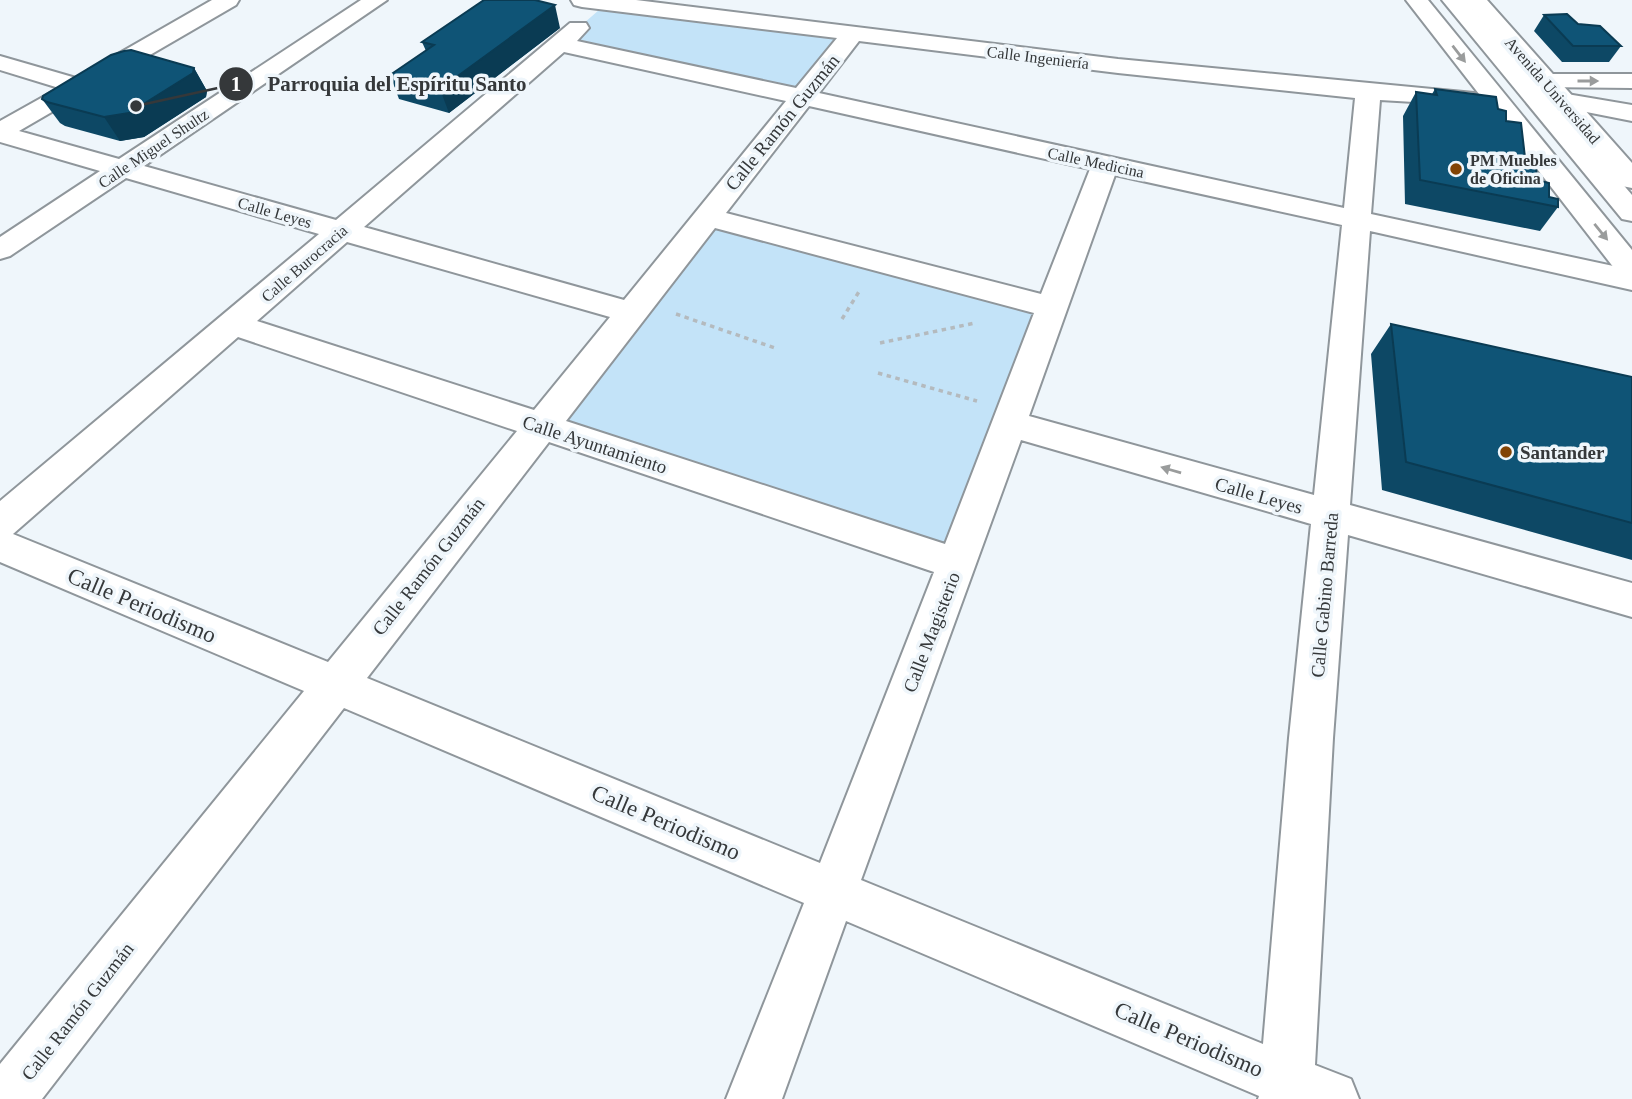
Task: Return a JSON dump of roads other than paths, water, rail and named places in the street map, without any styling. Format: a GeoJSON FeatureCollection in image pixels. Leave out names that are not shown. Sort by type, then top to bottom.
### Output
{"type":"FeatureCollection","features":[{"type":"Feature","properties":{"kind":"street"},"geometry":{"type":"LineString","coordinates":[[0,133],[228,0]]}},
{"type":"Feature","properties":{"kind":"street","name":"Calle Miguel Shultz"},"geometry":{"type":"LineString","coordinates":[[0,250],[376,0]]}},
{"type":"Feature","properties":{"kind":"street"},"geometry":{"type":"LineString","coordinates":[[1417,0],[1632,270]]}},
{"type":"Feature","properties":{"kind":"street"},"geometry":{"type":"LineString","coordinates":[[1453,0],[1632,213]]}},
{"type":"Feature","properties":{"kind":"street","name":"Avenida Universidad"},"geometry":{"type":"LineString","coordinates":[[1475,0],[1632,180]]}},
{"type":"Feature","properties":{"kind":"street","name":"Calle Ingeniería"},"geometry":{"type":"LineString","coordinates":[[595,1],[852,34],[1368,92],[1495,99]]}},
{"type":"Feature","properties":{"kind":"street","name":"Calle Burocracia"},"geometry":{"type":"LineString","coordinates":[[0,523],[560,44],[595,1]]}},
{"type":"Feature","properties":{"kind":"street","name":"Calle Ramón Guzmán"},"geometry":{"type":"LineString","coordinates":[[7,1099],[852,34]]}},
{"type":"Feature","properties":{"kind":"street","name":"Calle Medicina"},"geometry":{"type":"LineString","coordinates":[[560,44],[1632,280]]}},
{"type":"Feature","properties":{"kind":"street"},"geometry":{"type":"LineString","coordinates":[[0,63],[79,86]]}},
{"type":"Feature","properties":{"kind":"street"},"geometry":{"type":"LineString","coordinates":[[1545,80],[1632,81]]}},
{"type":"Feature","properties":{"kind":"street","name":"Calle Gabino Barreda"},"geometry":{"type":"LineString","coordinates":[[1287,1090],[1310,752],[1368,92]]}},
{"type":"Feature","properties":{"kind":"street"},"geometry":{"type":"LineString","coordinates":[[1561,100],[1632,113]]}},
{"type":"Feature","properties":{"kind":"street","name":"Calle Leyes"},"geometry":{"type":"LineString","coordinates":[[0,133],[342,231],[634,307]]}},
{"type":"Feature","properties":{"kind":"street","name":"Calle Magisterio"},"geometry":{"type":"LineString","coordinates":[[754,1099],[834,892],[1105,164]]}},
{"type":"Feature","properties":{"kind":"street"},"geometry":{"type":"LineString","coordinates":[[706,216],[1051,307]]}},
{"type":"Feature","properties":{"kind":"street","name":"Calle Ayuntamiento"},"geometry":{"type":"LineString","coordinates":[[233,324],[957,564]]}},
{"type":"Feature","properties":{"kind":"street","name":"Calle Leyes"},"geometry":{"type":"LineString","coordinates":[[1009,417],[1331,516],[1632,600]]}},
{"type":"Feature","properties":{"kind":"street","name":"Calle Periodismo"},"geometry":{"type":"LineString","coordinates":[[0,545],[834,892],[1287,1090],[1331,1099]]}},
{"type":"Feature","properties":{"kind":"place","name":"Parroquia del Espíritu Santo"},"geometry":{"type":"Point","coordinates":[136,106]}},
{"type":"Feature","properties":{"kind":"place","name":"PM Muebles de Oficina"},"geometry":{"type":"Point","coordinates":[1456,169]}},
{"type":"Feature","properties":{"kind":"place","name":"Santander"},"geometry":{"type":"Point","coordinates":[1506,452]}}]}
